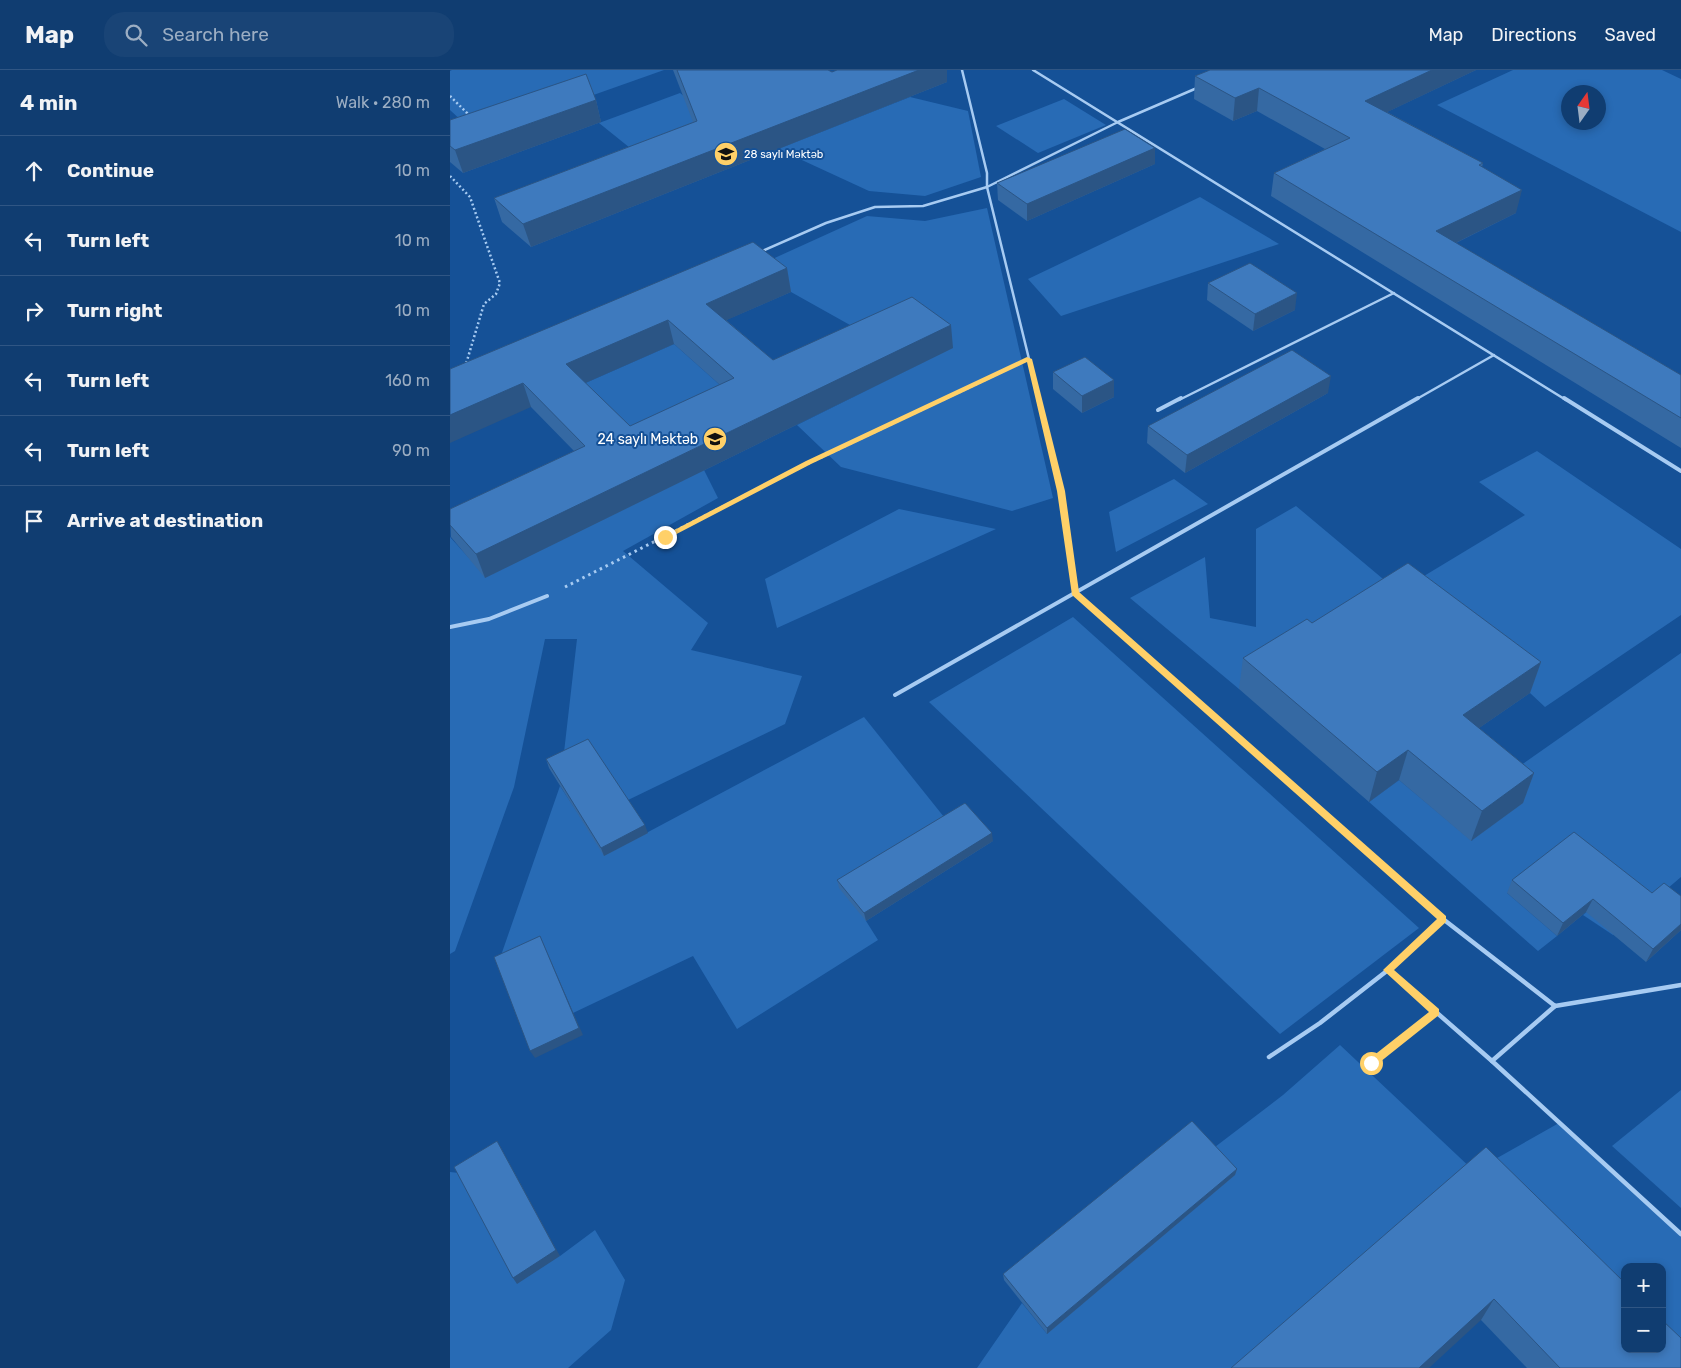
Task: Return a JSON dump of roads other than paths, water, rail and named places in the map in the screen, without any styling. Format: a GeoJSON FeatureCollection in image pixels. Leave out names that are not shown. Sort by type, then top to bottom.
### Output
{"type":"FeatureCollection","features":[{"type":"Feature","properties":{"kind":"lane"},"geometry":{"type":"LineString","coordinates":[[962,70],[986,173],[987,187],[1061,491],[1075,593],[1443,919],[1555,1006]]}},
{"type":"Feature","properties":{"kind":"lane"},"geometry":{"type":"LineString","coordinates":[[1034,70],[1681,471]]}},
{"type":"Feature","properties":{"kind":"lane"},"geometry":{"type":"LineString","coordinates":[[758,252],[826,223],[876,207],[923,206],[987,187],[1118,122],[1206,85]]}},
{"type":"Feature","properties":{"kind":"lane"},"geometry":{"type":"LineString","coordinates":[[1158,410],[1394,293]]}},
{"type":"Feature","properties":{"kind":"lane"},"geometry":{"type":"LineString","coordinates":[[895,695],[1494,355]]}},
{"type":"Feature","properties":{"kind":"lane"},"geometry":{"type":"LineString","coordinates":[[450,627],[489,619],[547,596]]}},
{"type":"Feature","properties":{"kind":"lane"},"geometry":{"type":"LineString","coordinates":[[1269,1057],[1320,1023],[1388,970],[1443,919]]}},
{"type":"Feature","properties":{"kind":"lane"},"geometry":{"type":"LineString","coordinates":[[1388,970],[1492,1061],[1681,1234]]}},
{"type":"Feature","properties":{"kind":"lane"},"geometry":{"type":"LineString","coordinates":[[1492,1061],[1555,1006],[1681,985]]}},
{"type":"Feature","properties":{"kind":"lane"},"geometry":{"type":"LineString","coordinates":[[1371,1063],[1436,1012]]}},
{"type":"Feature","properties":{"kind":"place","name":"28 saylı Məktəb"},"geometry":{"type":"Point","coordinates":[726,154]}},
{"type":"Feature","properties":{"kind":"place","name":"24 saylı Məktəb"},"geometry":{"type":"Point","coordinates":[715,439]}}]}
